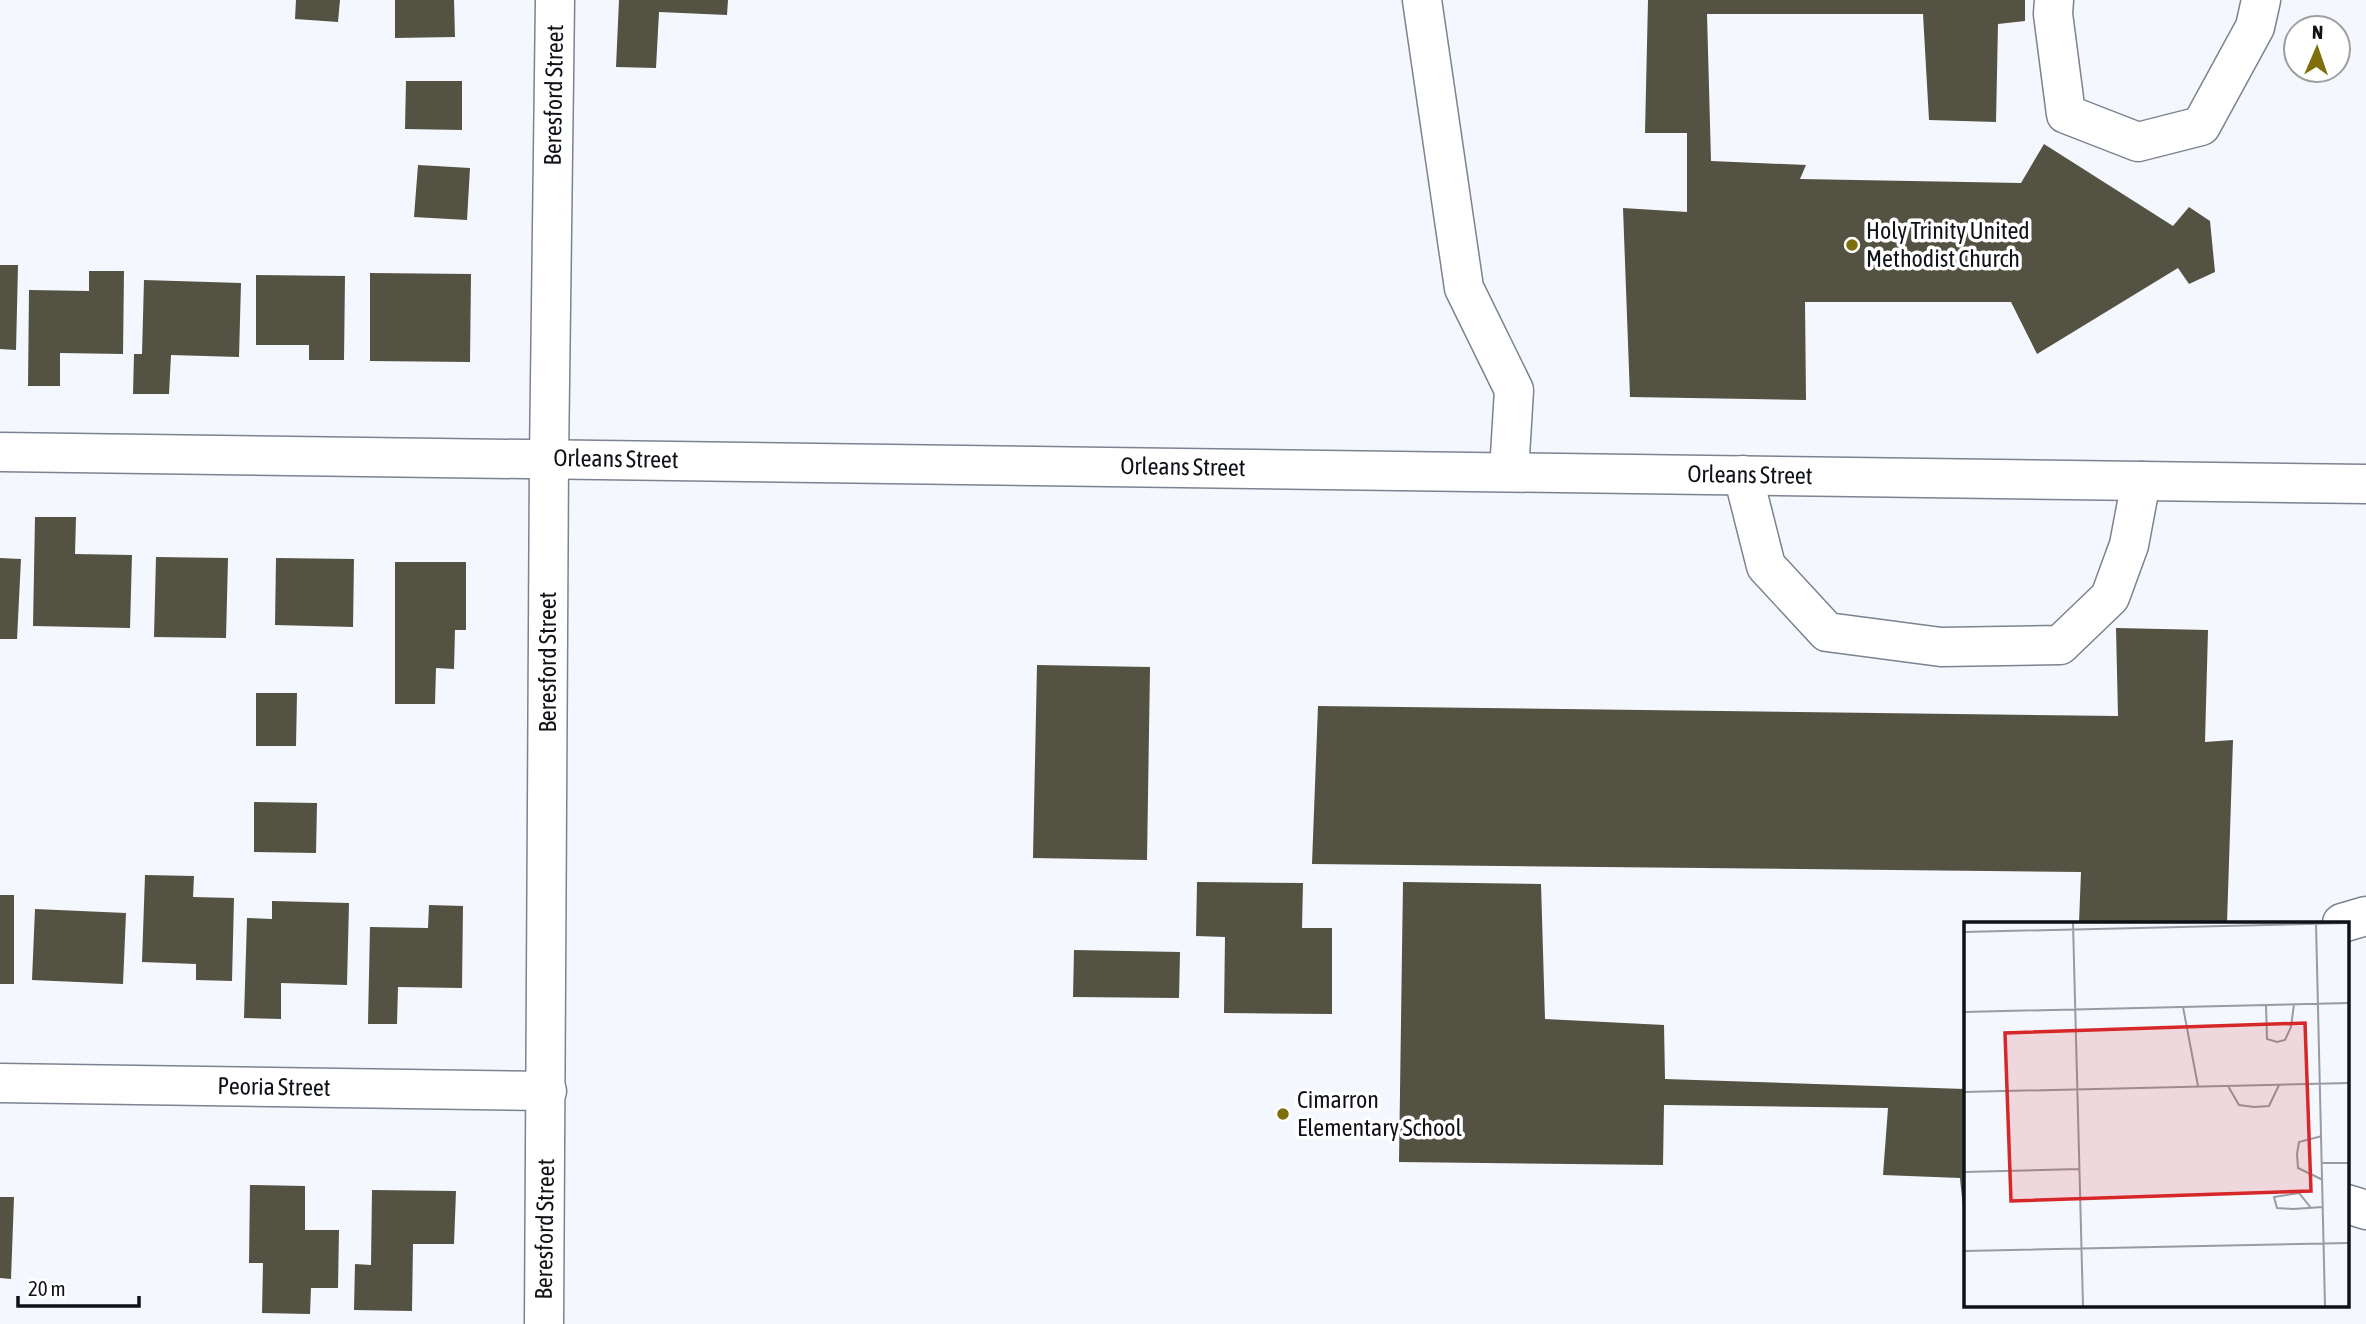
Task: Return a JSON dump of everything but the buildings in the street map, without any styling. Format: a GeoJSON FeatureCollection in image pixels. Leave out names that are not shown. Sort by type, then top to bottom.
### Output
{"type":"FeatureCollection","features":[{"type":"Feature","properties":{"kind":"street","name":"Beresford Street"},"geometry":{"type":"LineString","coordinates":[[544,1324],[549,458],[555,0]]}},
{"type":"Feature","properties":{"kind":"street"},"geometry":{"type":"LineString","coordinates":[[1422,0],[1464,288],[1514,390],[1508,472]]}},
{"type":"Feature","properties":{"kind":"street"},"geometry":{"type":"LineString","coordinates":[[2053,0],[2066,114],[2138,142],[2201,126],[2255,27],[2261,0]]}},
{"type":"Feature","properties":{"kind":"street","name":"Orleans Street"},"geometry":{"type":"LineString","coordinates":[[0,452],[2366,484]]}},
{"type":"Feature","properties":{"kind":"street"},"geometry":{"type":"LineString","coordinates":[[1743,475],[1766,566],[1827,632],[1941,647],[2060,645],[2110,597],[2129,545],[2141,481]]}},
{"type":"Feature","properties":{"kind":"street"},"geometry":{"type":"LineString","coordinates":[[2345,922],[2366,916]]}},
{"type":"Feature","properties":{"kind":"street","name":"Peoria Street"},"geometry":{"type":"LineString","coordinates":[[0,1083],[547,1091]]}},
{"type":"Feature","properties":{"kind":"street"},"geometry":{"type":"LineString","coordinates":[[2348,1204],[2366,1210]]}},
{"type":"Feature","properties":{"kind":"place","name":"Holy Trinity United Methodist Church"},"geometry":{"type":"Point","coordinates":[1852,245]}},
{"type":"Feature","properties":{"kind":"place","name":"Cimarron Elementary School"},"geometry":{"type":"Point","coordinates":[1283,1114]}}]}
